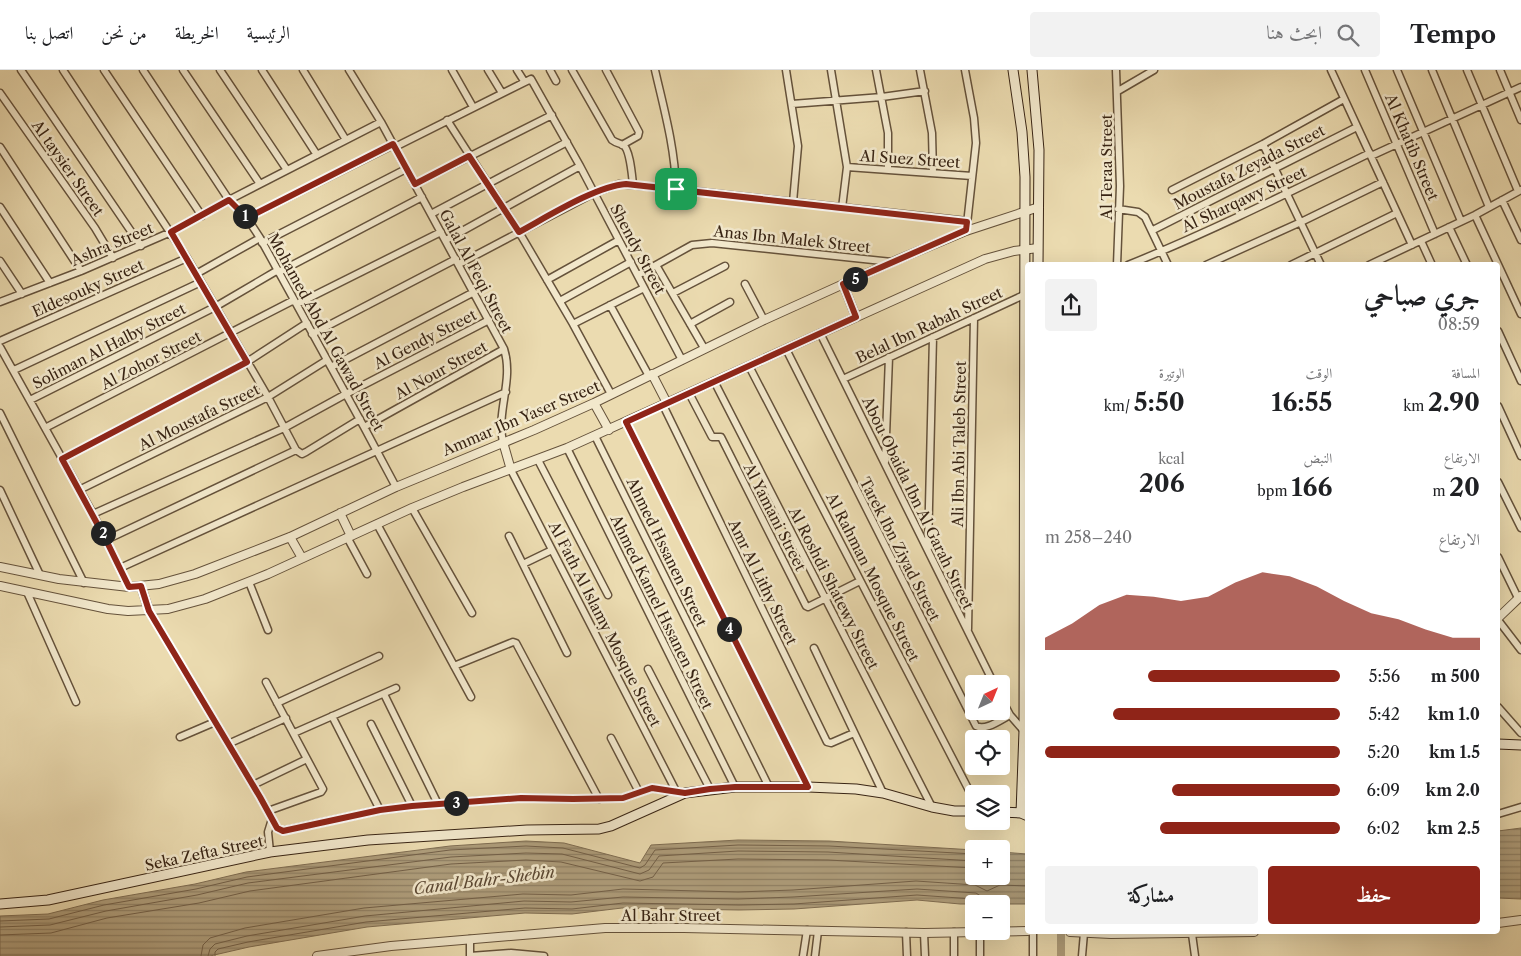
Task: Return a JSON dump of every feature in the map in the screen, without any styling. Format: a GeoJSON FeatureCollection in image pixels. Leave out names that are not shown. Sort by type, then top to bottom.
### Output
{"type":"FeatureCollection","features":[{"type":"Feature","properties":{"kind":"main road"},"geometry":{"type":"LineString","coordinates":[[1013,70],[1026,177],[1026,262]]}},
{"type":"Feature","properties":{"kind":"main road"},"geometry":{"type":"LineString","coordinates":[[1032,70],[1039,150],[1040,207],[1038,262]]}},
{"type":"Feature","properties":{"kind":"main road"},"geometry":{"type":"LineString","coordinates":[[1010,813],[1024,814],[1025,512]]}},
{"type":"Feature","properties":{"kind":"main road"},"geometry":{"type":"LineString","coordinates":[[1500,744],[1521,745]]}},
{"type":"Feature","properties":{"kind":"main road","name":"Seka Zefta Street"},"geometry":{"type":"LineString","coordinates":[[0,904],[48,900],[270,852],[395,837],[527,830],[599,829],[611,826],[681,792],[710,789],[808,787],[856,789],[883,793],[932,807],[965,811]]}},
{"type":"Feature","properties":{"kind":"street"},"geometry":{"type":"LineString","coordinates":[[21,70],[141,246]]}},
{"type":"Feature","properties":{"kind":"street"},"geometry":{"type":"LineString","coordinates":[[63,70],[187,258],[296,450],[302,454],[360,419]]}},
{"type":"Feature","properties":{"kind":"street"},"geometry":{"type":"LineString","coordinates":[[104,70],[202,216]]}},
{"type":"Feature","properties":{"kind":"street","name":"Mohamed Abd Al Gawad Street"},"geometry":{"type":"LineString","coordinates":[[143,70],[229,200],[247,218],[261,241],[396,487]]}},
{"type":"Feature","properties":{"kind":"street"},"geometry":{"type":"LineString","coordinates":[[183,70],[260,184]]}},
{"type":"Feature","properties":{"kind":"street"},"geometry":{"type":"LineString","coordinates":[[220,70],[287,170]]}},
{"type":"Feature","properties":{"kind":"street"},"geometry":{"type":"LineString","coordinates":[[262,70],[317,155]]}},
{"type":"Feature","properties":{"kind":"street"},"geometry":{"type":"LineString","coordinates":[[303,70],[346,140]]}},
{"type":"Feature","properties":{"kind":"street","name":"Galal Al Feqi Street"},"geometry":{"type":"LineString","coordinates":[[349,70],[381,122],[504,349],[508,361],[501,433],[503,442]]}},
{"type":"Feature","properties":{"kind":"street"},"geometry":{"type":"LineString","coordinates":[[452,70],[473,107]]}},
{"type":"Feature","properties":{"kind":"street"},"geometry":{"type":"LineString","coordinates":[[488,70],[502,93]]}},
{"type":"Feature","properties":{"kind":"street"},"geometry":{"type":"LineString","coordinates":[[247,218],[524,81],[517,70]]}},
{"type":"Feature","properties":{"kind":"street"},"geometry":{"type":"LineString","coordinates":[[550,70],[556,81]]}},
{"type":"Feature","properties":{"kind":"street"},"geometry":{"type":"LineString","coordinates":[[572,70],[612,140],[622,145],[628,153],[633,184]]}},
{"type":"Feature","properties":{"kind":"street"},"geometry":{"type":"LineString","coordinates":[[606,70],[639,132],[638,136],[622,145]]}},
{"type":"Feature","properties":{"kind":"street"},"geometry":{"type":"LineString","coordinates":[[655,70],[670,133],[676,189]]}},
{"type":"Feature","properties":{"kind":"street"},"geometry":{"type":"LineString","coordinates":[[786,70],[798,146],[793,202]]}},
{"type":"Feature","properties":{"kind":"street"},"geometry":{"type":"LineString","coordinates":[[831,70],[847,167],[842,208]]}},
{"type":"Feature","properties":{"kind":"street"},"geometry":{"type":"LineString","coordinates":[[876,70],[888,133],[888,170]]}},
{"type":"Feature","properties":{"kind":"street"},"geometry":{"type":"LineString","coordinates":[[920,70],[932,133],[934,173]]}},
{"type":"Feature","properties":{"kind":"street"},"geometry":{"type":"LineString","coordinates":[[965,70],[975,132],[966,230]]}},
{"type":"Feature","properties":{"kind":"street","name":"Al Teraa Street"},"geometry":{"type":"LineString","coordinates":[[1116,70],[1120,186],[1117,262]]}},
{"type":"Feature","properties":{"kind":"street"},"geometry":{"type":"LineString","coordinates":[[1118,91],[1154,70]]}},
{"type":"Feature","properties":{"kind":"street","name":"Al Khatib Street"},"geometry":{"type":"LineString","coordinates":[[1365,70],[1435,234]]}},
{"type":"Feature","properties":{"kind":"street"},"geometry":{"type":"LineString","coordinates":[[1397,70],[1461,221]]}},
{"type":"Feature","properties":{"kind":"street"},"geometry":{"type":"LineString","coordinates":[[1432,70],[1489,207]]}},
{"type":"Feature","properties":{"kind":"street"},"geometry":{"type":"LineString","coordinates":[[1376,262],[1474,215],[1520,190],[1467,70]]}},
{"type":"Feature","properties":{"kind":"street"},"geometry":{"type":"LineString","coordinates":[[1500,70],[1521,120]]}},
{"type":"Feature","properties":{"kind":"street"},"geometry":{"type":"LineString","coordinates":[[1334,71],[1344,99],[1412,245]]}},
{"type":"Feature","properties":{"kind":"street","name":"Shendy Street"},"geometry":{"type":"LineString","coordinates":[[524,81],[530,78],[532,80],[580,166],[682,360]]}},
{"type":"Feature","properties":{"kind":"street","name":"Al Sharqawy Street"},"geometry":{"type":"LineString","coordinates":[[1136,262],[1521,87]]}},
{"type":"Feature","properties":{"kind":"street"},"geometry":{"type":"LineString","coordinates":[[792,104],[882,97],[924,91]]}},
{"type":"Feature","properties":{"kind":"street","name":"Al taysier Street"},"geometry":{"type":"LineString","coordinates":[[0,93],[95,228],[113,258]]}},
{"type":"Feature","properties":{"kind":"street"},"geometry":{"type":"LineString","coordinates":[[1172,190],[1263,144],[1344,99]]}},
{"type":"Feature","properties":{"kind":"street"},"geometry":{"type":"LineString","coordinates":[[415,184],[552,116]]}},
{"type":"Feature","properties":{"kind":"street"},"geometry":{"type":"LineString","coordinates":[[447,120],[519,232],[573,324],[611,394]]}},
{"type":"Feature","properties":{"kind":"street","name":"Ashra Street"},"geometry":{"type":"LineString","coordinates":[[0,302],[113,258],[171,232],[381,122]]}},
{"type":"Feature","properties":{"kind":"street","name":"Moustafa Zeyada Street"},"geometry":{"type":"LineString","coordinates":[[1153,230],[1357,127]]}},
{"type":"Feature","properties":{"kind":"street"},"geometry":{"type":"LineString","coordinates":[[431,214],[567,142]]}},
{"type":"Feature","properties":{"kind":"street"},"geometry":{"type":"LineString","coordinates":[[1263,144],[1320,262]]}},
{"type":"Feature","properties":{"kind":"street"},"geometry":{"type":"LineString","coordinates":[[0,147],[81,271]]}},
{"type":"Feature","properties":{"kind":"street"},"geometry":{"type":"LineString","coordinates":[[446,240],[580,166]]}},
{"type":"Feature","properties":{"kind":"street","name":"Al Suez Street"},"geometry":{"type":"LineString","coordinates":[[847,167],[972,176]]}},
{"type":"Feature","properties":{"kind":"street"},"geometry":{"type":"LineString","coordinates":[[196,274],[406,169]]}},
{"type":"Feature","properties":{"kind":"street"},"geometry":{"type":"LineString","coordinates":[[1213,262],[1383,182]]}},
{"type":"Feature","properties":{"kind":"street"},"geometry":{"type":"LineString","coordinates":[[312,334],[612,185],[633,184],[967,222]]}},
{"type":"Feature","properties":{"kind":"street","name":"Soliman Al Halby Street"},"geometry":{"type":"LineString","coordinates":[[30,400],[215,307],[279,271],[422,197]]}},
{"type":"Feature","properties":{"kind":"street"},"geometry":{"type":"LineString","coordinates":[[1502,200],[1521,240]]}},
{"type":"Feature","properties":{"kind":"street"},"geometry":{"type":"LineString","coordinates":[[0,207],[50,283]]}},
{"type":"Feature","properties":{"kind":"street","name":"Ammar Ibn Yaser Street"},"geometry":{"type":"LineString","coordinates":[[0,567],[84,582],[129,587],[178,580],[290,536],[396,487],[594,403],[704,348],[892,262],[966,230],[1040,207]]}},
{"type":"Feature","properties":{"kind":"street"},"geometry":{"type":"LineString","coordinates":[[1118,209],[1138,212],[1145,217],[1167,262]]}},
{"type":"Feature","properties":{"kind":"street"},"geometry":{"type":"LineString","coordinates":[[1297,262],[1397,213]]}},
{"type":"Feature","properties":{"kind":"street"},"geometry":{"type":"LineString","coordinates":[[1474,215],[1496,262]]}},
{"type":"Feature","properties":{"kind":"street"},"geometry":{"type":"LineString","coordinates":[[1449,227],[1466,262]]}},
{"type":"Feature","properties":{"kind":"street","name":"Al Zohor Street"},"geometry":{"type":"LineString","coordinates":[[45,428],[295,302],[441,232]]}},
{"type":"Feature","properties":{"kind":"street"},"geometry":{"type":"LineString","coordinates":[[547,280],[619,240]]}},
{"type":"Feature","properties":{"kind":"street"},"geometry":{"type":"LineString","coordinates":[[1420,241],[1430,262]]}},
{"type":"Feature","properties":{"kind":"street","name":"Anas Ibn Malek Street"},"geometry":{"type":"LineString","coordinates":[[638,275],[692,245],[712,242],[892,262]]}},
{"type":"Feature","properties":{"kind":"street"},"geometry":{"type":"LineString","coordinates":[[0,586],[108,609],[149,611],[186,605],[249,582],[412,508],[568,448],[985,259],[998,254],[1038,248]]}},
{"type":"Feature","properties":{"kind":"street","name":"Eldesouky Street"},"geometry":{"type":"LineString","coordinates":[[0,341],[187,258]]}},
{"type":"Feature","properties":{"kind":"street"},"geometry":{"type":"LineString","coordinates":[[0,261],[22,294]]}},
{"type":"Feature","properties":{"kind":"street"},"geometry":{"type":"LineString","coordinates":[[560,302],[631,262]]}},
{"type":"Feature","properties":{"kind":"street"},"geometry":{"type":"LineString","coordinates":[[656,264],[704,348]]}},
{"type":"Feature","properties":{"kind":"street"},"geometry":{"type":"LineString","coordinates":[[672,293],[725,266]]}},
{"type":"Feature","properties":{"kind":"street"},"geometry":{"type":"LineString","coordinates":[[1500,270],[1521,314]]}},
{"type":"Feature","properties":{"kind":"street"},"geometry":{"type":"LineString","coordinates":[[14,370],[201,282]]}},
{"type":"Feature","properties":{"kind":"street"},"geometry":{"type":"LineString","coordinates":[[745,284],[764,320]]}},
{"type":"Feature","properties":{"kind":"street"},"geometry":{"type":"LineString","coordinates":[[843,284],[856,317]]}},
{"type":"Feature","properties":{"kind":"street"},"geometry":{"type":"LineString","coordinates":[[573,324],[644,288]]}},
{"type":"Feature","properties":{"kind":"street"},"geometry":{"type":"LineString","coordinates":[[331,367],[474,292]]}},
{"type":"Feature","properties":{"kind":"street","name":"Belal Ibn Rabah Street"},"geometry":{"type":"LineString","coordinates":[[842,378],[1025,294]]}},
{"type":"Feature","properties":{"kind":"street"},"geometry":{"type":"LineString","coordinates":[[690,324],[730,302]]}},
{"type":"Feature","properties":{"kind":"street"},"geometry":{"type":"LineString","coordinates":[[610,305],[651,375],[665,404]]}},
{"type":"Feature","properties":{"kind":"street","name":"Ali Ibn Abi Taleb Street"},"geometry":{"type":"LineString","coordinates":[[968,631],[974,318]]}},
{"type":"Feature","properties":{"kind":"street","name":"Al Gendy Street"},"geometry":{"type":"LineString","coordinates":[[93,514],[284,428],[489,320]]}},
{"type":"Feature","properties":{"kind":"street"},"geometry":{"type":"LineString","coordinates":[[62,459],[247,362],[307,323]]}},
{"type":"Feature","properties":{"kind":"street","name":"Abou Obaida Ibn Al Garah Street"},"geometry":{"type":"LineString","coordinates":[[820,333],[990,675]]}},
{"type":"Feature","properties":{"kind":"street"},"geometry":{"type":"LineString","coordinates":[[1500,335],[1521,381]]}},
{"type":"Feature","properties":{"kind":"street"},"geometry":{"type":"LineString","coordinates":[[928,551],[933,337]]}},
{"type":"Feature","properties":{"kind":"street"},"geometry":{"type":"LineString","coordinates":[[0,347],[93,514],[129,587]]}},
{"type":"Feature","properties":{"kind":"street","name":"Al Nour Street"},"geometry":{"type":"LineString","coordinates":[[364,427],[504,349]]}},
{"type":"Feature","properties":{"kind":"street","name":"Tarek Ibn Ziyad Street"},"geometry":{"type":"LineString","coordinates":[[786,349],[965,704]]}},
{"type":"Feature","properties":{"kind":"street"},"geometry":{"type":"LineString","coordinates":[[884,463],[889,357]]}},
{"type":"Feature","properties":{"kind":"street","name":"Al Moustafa Street"},"geometry":{"type":"LineString","coordinates":[[79,490],[268,398],[327,360]]}},
{"type":"Feature","properties":{"kind":"street","name":"Al Rahman Mosque Street"},"geometry":{"type":"LineString","coordinates":[[749,366],[966,785]]}},
{"type":"Feature","properties":{"kind":"street","name":"Al Roshdi Shatewy Street"},"geometry":{"type":"LineString","coordinates":[[714,381],[932,807]]}},
{"type":"Feature","properties":{"kind":"street"},"geometry":{"type":"LineString","coordinates":[[120,568],[506,392]]}},
{"type":"Feature","properties":{"kind":"street","name":"Al Yamani Street"},"geometry":{"type":"LineString","coordinates":[[689,393],[712,438],[721,437],[806,606],[808,607],[860,580]]}},
{"type":"Feature","properties":{"kind":"street"},"geometry":{"type":"LineString","coordinates":[[594,403],[609,430]]}},
{"type":"Feature","properties":{"kind":"street","name":"Amr Al Lithy Street"},"geometry":{"type":"LineString","coordinates":[[665,404],[827,742],[831,743],[854,733]]}},
{"type":"Feature","properties":{"kind":"street"},"geometry":{"type":"LineString","coordinates":[[1500,410],[1521,456]]}},
{"type":"Feature","properties":{"kind":"street"},"geometry":{"type":"LineString","coordinates":[[0,413],[84,582]]}},
{"type":"Feature","properties":{"kind":"street"},"geometry":{"type":"LineString","coordinates":[[626,422],[808,787]]}},
{"type":"Feature","properties":{"kind":"street","name":"Ahmed Hssanen Street"},"geometry":{"type":"LineString","coordinates":[[595,436],[769,787]]}},
{"type":"Feature","properties":{"kind":"street"},"geometry":{"type":"LineString","coordinates":[[503,442],[510,470]]}},
{"type":"Feature","properties":{"kind":"street","name":"Ahmed Kamel Hssanen Street"},"geometry":{"type":"LineString","coordinates":[[568,448],[735,787]]}},
{"type":"Feature","properties":{"kind":"street"},"geometry":{"type":"LineString","coordinates":[[106,540],[296,450]]}},
{"type":"Feature","properties":{"kind":"street"},"geometry":{"type":"LineString","coordinates":[[538,460],[608,595]]}},
{"type":"Feature","properties":{"kind":"street","name":"Al Fath Al Islamy Mosque Street"},"geometry":{"type":"LineString","coordinates":[[510,470],[681,792]]}},
{"type":"Feature","properties":{"kind":"street"},"geometry":{"type":"LineString","coordinates":[[1500,486],[1521,528]]}},
{"type":"Feature","properties":{"kind":"street"},"geometry":{"type":"LineString","coordinates":[[0,490],[40,575]]}},
{"type":"Feature","properties":{"kind":"street"},"geometry":{"type":"LineString","coordinates":[[0,506],[11,511]]}},
{"type":"Feature","properties":{"kind":"street"},"geometry":{"type":"LineString","coordinates":[[412,508],[472,613]]}},
{"type":"Feature","properties":{"kind":"street"},"geometry":{"type":"LineString","coordinates":[[340,513],[367,574]]}},
{"type":"Feature","properties":{"kind":"street"},"geometry":{"type":"LineString","coordinates":[[377,524],[470,697]]}},
{"type":"Feature","properties":{"kind":"street"},"geometry":{"type":"LineString","coordinates":[[290,536],[302,558]]}},
{"type":"Feature","properties":{"kind":"street"},"geometry":{"type":"LineString","coordinates":[[509,536],[567,653]]}},
{"type":"Feature","properties":{"kind":"street"},"geometry":{"type":"LineString","coordinates":[[523,564],[552,550]]}},
{"type":"Feature","properties":{"kind":"street"},"geometry":{"type":"LineString","coordinates":[[1500,561],[1520,597],[1500,617]]}},
{"type":"Feature","properties":{"kind":"street"},"geometry":{"type":"LineString","coordinates":[[249,582],[268,630]]}},
{"type":"Feature","properties":{"kind":"street"},"geometry":{"type":"LineString","coordinates":[[141,586],[149,611],[277,828],[283,831],[380,810],[412,806],[521,798],[623,798],[652,788],[681,792]]}},
{"type":"Feature","properties":{"kind":"street"},"geometry":{"type":"LineString","coordinates":[[27,592],[76,702]]}},
{"type":"Feature","properties":{"kind":"street"},"geometry":{"type":"LineString","coordinates":[[1500,622],[1521,650]]}},
{"type":"Feature","properties":{"kind":"street"},"geometry":{"type":"LineString","coordinates":[[454,666],[513,642],[516,643],[598,799]]}},
{"type":"Feature","properties":{"kind":"street"},"geometry":{"type":"LineString","coordinates":[[814,648],[883,793]]}},
{"type":"Feature","properties":{"kind":"street"},"geometry":{"type":"LineString","coordinates":[[277,703],[379,656]]}},
{"type":"Feature","properties":{"kind":"street"},"geometry":{"type":"LineString","coordinates":[[648,669],[710,789]]}},
{"type":"Feature","properties":{"kind":"street"},"geometry":{"type":"LineString","coordinates":[[266,682],[323,788],[322,791],[268,811]]}},
{"type":"Feature","properties":{"kind":"street"},"geometry":{"type":"LineString","coordinates":[[294,734],[396,688]]}},
{"type":"Feature","properties":{"kind":"street"},"geometry":{"type":"LineString","coordinates":[[384,694],[438,804]]}},
{"type":"Feature","properties":{"kind":"street"},"geometry":{"type":"LineString","coordinates":[[1500,709],[1521,733]]}},
{"type":"Feature","properties":{"kind":"street"},"geometry":{"type":"LineString","coordinates":[[1010,715],[1024,731]]}},
{"type":"Feature","properties":{"kind":"street"},"geometry":{"type":"LineString","coordinates":[[332,716],[380,810]]}},
{"type":"Feature","properties":{"kind":"street"},"geometry":{"type":"LineString","coordinates":[[228,744],[286,718]]}},
{"type":"Feature","properties":{"kind":"street","name":"Tarek Ibn Ziyad Street"},"geometry":{"type":"LineString","coordinates":[[973,720],[976,726],[980,728],[1000,720]]}},
{"type":"Feature","properties":{"kind":"street"},"geometry":{"type":"LineString","coordinates":[[180,736],[215,722]]}},
{"type":"Feature","properties":{"kind":"street"},"geometry":{"type":"LineString","coordinates":[[371,724],[412,806]]}},
{"type":"Feature","properties":{"kind":"street"},"geometry":{"type":"LineString","coordinates":[[611,738],[639,792]]}},
{"type":"Feature","properties":{"kind":"street"},"geometry":{"type":"LineString","coordinates":[[253,785],[307,758]]}},
{"type":"Feature","properties":{"kind":"street"},"geometry":{"type":"LineString","coordinates":[[1500,813],[1521,807]]}},
{"type":"Feature","properties":{"kind":"street"},"geometry":{"type":"LineString","coordinates":[[270,852],[268,832],[272,818]]}},
{"type":"Feature","properties":{"kind":"street"},"geometry":{"type":"LineString","coordinates":[[1500,923],[1521,920]]}},
{"type":"Feature","properties":{"kind":"street","name":"Al Bahr Street"},"geometry":{"type":"LineString","coordinates":[[317,956],[390,946],[605,928],[965,932]]}},
{"type":"Feature","properties":{"kind":"street"},"geometry":{"type":"LineString","coordinates":[[803,956],[806,930]]}},
{"type":"Feature","properties":{"kind":"street"},"geometry":{"type":"LineString","coordinates":[[815,956],[818,930]]}},
{"type":"Feature","properties":{"kind":"street","name":"Al Bahr Street"},"geometry":{"type":"LineString","coordinates":[[1010,931],[1025,931]]}},
{"type":"Feature","properties":{"kind":"street"},"geometry":{"type":"LineString","coordinates":[[906,932],[907,956]]}},
{"type":"Feature","properties":{"kind":"street"},"geometry":{"type":"LineString","coordinates":[[924,932],[925,956]]}},
{"type":"Feature","properties":{"kind":"street"},"geometry":{"type":"LineString","coordinates":[[954,932],[954,956]]}},
{"type":"Feature","properties":{"kind":"street"},"geometry":{"type":"LineString","coordinates":[[1033,934],[1033,956]]}},
{"type":"Feature","properties":{"kind":"street"},"geometry":{"type":"LineString","coordinates":[[1082,956],[1084,934]]}},
{"type":"Feature","properties":{"kind":"street"},"geometry":{"type":"LineString","coordinates":[[1192,934],[1195,956]]}},
{"type":"Feature","properties":{"kind":"street"},"geometry":{"type":"LineString","coordinates":[[470,939],[470,956],[511,953],[544,956]]}},
{"type":"Feature","properties":{"kind":"street"},"geometry":{"type":"LineString","coordinates":[[980,940],[980,956]]}},
{"type":"Feature","properties":{"kind":"water"},"geometry":{"type":"Polygon","coordinates":[[[1521,828],[1521,899],[1500,898],[1500,831],[1521,828]]]}},
{"type":"Feature","properties":{"kind":"water","name":"Canal Bahr-Shebin"},"geometry":{"type":"Polygon","coordinates":[[[738,840],[829,841],[965,849],[965,885],[1010,885],[1010,853],[1025,854],[1025,904],[1010,904],[1010,895],[965,895],[965,904],[917,900],[794,909],[622,908],[572,914],[525,913],[367,927],[249,947],[210,956],[0,956],[0,916],[48,914],[103,900],[195,884],[246,872],[450,846],[526,841],[564,843],[640,863],[651,845],[738,840]]]}},
{"type":"Feature","properties":{"kind":"waterway"},"geometry":{"type":"LineString","coordinates":[[1061,934],[1061,956]]}},
{"type":"Feature","properties":{"kind":"route"},"geometry":{"type":"LineString","coordinates":[[393,144],[415,184],[469,156],[519,232],[612,185],[626,184],[676,189],[967,222],[966,230],[843,284],[856,317],[626,422],[808,787],[735,787],[685,793],[652,788],[623,798],[521,798],[412,806],[380,810],[283,831],[280,830],[277,828],[149,611],[141,586],[129,587],[93,514],[62,459],[247,362],[171,232],[229,200],[247,218],[393,144]]}}]}
